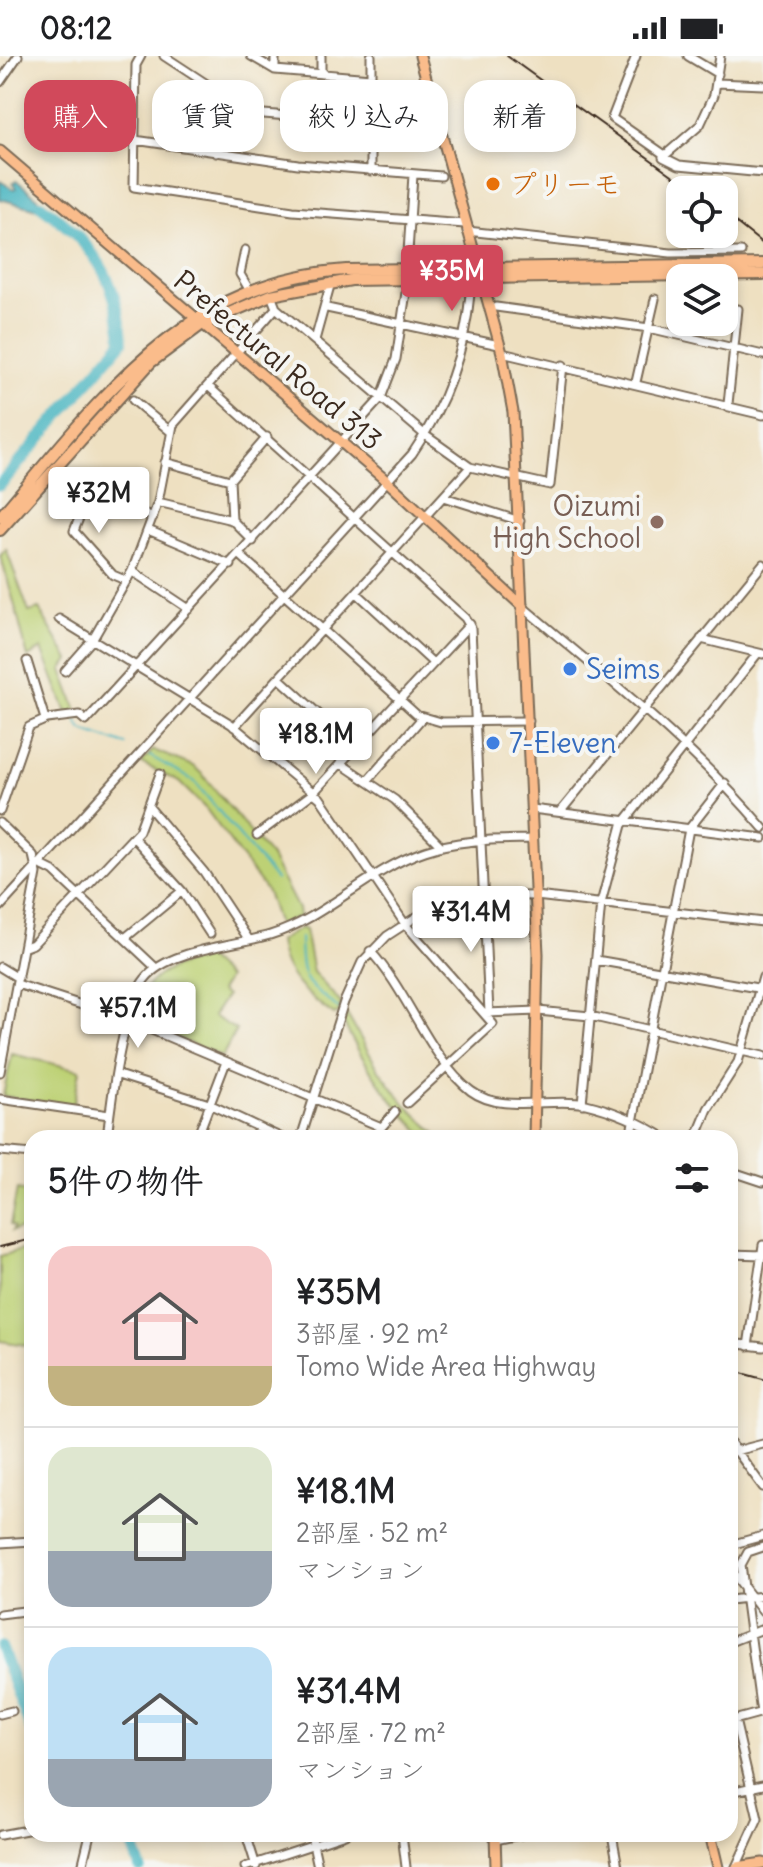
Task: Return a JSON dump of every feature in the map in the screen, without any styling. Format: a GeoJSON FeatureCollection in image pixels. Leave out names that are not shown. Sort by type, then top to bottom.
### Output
{"type":"FeatureCollection","features":[{"type":"Feature","properties":{"kind":"highway"},"geometry":{"type":"LineString","coordinates":[[0,517],[128,370],[197,321],[250,291],[327,271],[407,274],[763,264]]}},
{"type":"Feature","properties":{"kind":"highway"},"geometry":{"type":"LineString","coordinates":[[479,272],[763,274]]}},
{"type":"Feature","properties":{"kind":"highway"},"geometry":{"type":"LineString","coordinates":[[0,530],[130,381],[197,321],[271,295],[331,282],[407,274]]}},
{"type":"Feature","properties":{"kind":"main road"},"geometry":{"type":"LineString","coordinates":[[420,56],[426,80]]}},
{"type":"Feature","properties":{"kind":"main road","name":"Prefectural Road 313"},"geometry":{"type":"LineString","coordinates":[[0,151],[389,483],[524,608]]}},
{"type":"Feature","properties":{"kind":"main road"},"geometry":{"type":"LineString","coordinates":[[446,152],[512,399],[536,896],[538,1011],[534,1130]]}},
{"type":"Feature","properties":{"kind":"main road"},"geometry":{"type":"LineString","coordinates":[[495,1842],[496,1867]]}},
{"type":"Feature","properties":{"kind":"main road"},"geometry":{"type":"LineString","coordinates":[[712,1842],[718,1867]]}},
{"type":"Feature","properties":{"kind":"main road"},"geometry":{"type":"LineString","coordinates":[[736,1867],[763,1863]]}},
{"type":"Feature","properties":{"kind":"street"},"geometry":{"type":"LineString","coordinates":[[0,80],[18,56]]}},
{"type":"Feature","properties":{"kind":"street"},"geometry":{"type":"LineString","coordinates":[[136,80],[136,65],[141,56]]}},
{"type":"Feature","properties":{"kind":"street"},"geometry":{"type":"LineString","coordinates":[[164,56],[198,80]]}},
{"type":"Feature","properties":{"kind":"street"},"geometry":{"type":"LineString","coordinates":[[251,56],[275,70],[371,78],[371,56]]}},
{"type":"Feature","properties":{"kind":"street"},"geometry":{"type":"LineString","coordinates":[[275,56],[275,70]]}},
{"type":"Feature","properties":{"kind":"street"},"geometry":{"type":"LineString","coordinates":[[321,56],[321,74]]}},
{"type":"Feature","properties":{"kind":"street"},"geometry":{"type":"LineString","coordinates":[[636,56],[612,118],[665,155],[665,159],[679,165],[763,173]]}},
{"type":"Feature","properties":{"kind":"street"},"geometry":{"type":"LineString","coordinates":[[688,56],[717,78],[763,85]]}},
{"type":"Feature","properties":{"kind":"street"},"geometry":{"type":"LineString","coordinates":[[665,155],[700,125],[717,78],[720,56]]}},
{"type":"Feature","properties":{"kind":"street"},"geometry":{"type":"LineString","coordinates":[[136,140],[216,153],[441,176]]}},
{"type":"Feature","properties":{"kind":"street"},"geometry":{"type":"LineString","coordinates":[[135,152],[134,187],[293,211],[466,227],[671,253],[741,252]]}},
{"type":"Feature","properties":{"kind":"street"},"geometry":{"type":"LineString","coordinates":[[371,152],[371,171]]}},
{"type":"Feature","properties":{"kind":"street"},"geometry":{"type":"LineString","coordinates":[[0,811],[28,728],[45,719],[79,715],[86,721],[381,398],[396,359],[403,324],[413,175]]}},
{"type":"Feature","properties":{"kind":"street"},"geometry":{"type":"LineString","coordinates":[[245,250],[239,271],[250,291]]}},
{"type":"Feature","properties":{"kind":"street"},"geometry":{"type":"LineString","coordinates":[[315,340],[327,308],[331,282]]}},
{"type":"Feature","properties":{"kind":"street"},"geometry":{"type":"LineString","coordinates":[[2,901],[38,866],[389,483],[425,435],[449,387],[464,337],[470,294]]}},
{"type":"Feature","properties":{"kind":"street"},"geometry":{"type":"LineString","coordinates":[[271,295],[276,308],[425,435],[470,467],[550,485],[563,365]]}},
{"type":"Feature","properties":{"kind":"street"},"geometry":{"type":"LineString","coordinates":[[636,382],[655,299]]}},
{"type":"Feature","properties":{"kind":"street"},"geometry":{"type":"LineString","coordinates":[[496,307],[649,328],[763,355]]}},
{"type":"Feature","properties":{"kind":"street"},"geometry":{"type":"LineString","coordinates":[[65,671],[93,639],[132,571],[158,502],[170,431],[276,308]]}},
{"type":"Feature","properties":{"kind":"street"},"geometry":{"type":"LineString","coordinates":[[327,308],[464,337],[500,349],[763,415]]}},
{"type":"Feature","properties":{"kind":"street"},"geometry":{"type":"LineString","coordinates":[[728,404],[735,336]]}},
{"type":"Feature","properties":{"kind":"street"},"geometry":{"type":"LineString","coordinates":[[208,386],[470,624],[482,840],[486,1013]]}},
{"type":"Feature","properties":{"kind":"street"},"geometry":{"type":"LineString","coordinates":[[133,400],[170,431]]}},
{"type":"Feature","properties":{"kind":"street"},"geometry":{"type":"LineString","coordinates":[[232,520],[230,480],[267,437]]}},
{"type":"Feature","properties":{"kind":"street"},"geometry":{"type":"LineString","coordinates":[[165,462],[230,480]]}},
{"type":"Feature","properties":{"kind":"street"},"geometry":{"type":"LineString","coordinates":[[234,727],[358,594],[470,467]]}},
{"type":"Feature","properties":{"kind":"street"},"geometry":{"type":"LineString","coordinates":[[65,475],[90,490],[153,517]]}},
{"type":"Feature","properties":{"kind":"street"},"geometry":{"type":"LineString","coordinates":[[90,490],[74,531],[110,572],[125,580]]}},
{"type":"Feature","properties":{"kind":"street"},"geometry":{"type":"LineString","coordinates":[[444,497],[520,521]]}},
{"type":"Feature","properties":{"kind":"street"},"geometry":{"type":"LineString","coordinates":[[158,502],[232,520],[253,541]]}},
{"type":"Feature","properties":{"kind":"street"},"geometry":{"type":"LineString","coordinates":[[148,530],[231,565]]}},
{"type":"Feature","properties":{"kind":"street"},"geometry":{"type":"LineString","coordinates":[[240,555],[398,700],[422,718],[441,722],[529,721]]}},
{"type":"Feature","properties":{"kind":"street"},"geometry":{"type":"LineString","coordinates":[[561,811],[763,564]]}},
{"type":"Feature","properties":{"kind":"street"},"geometry":{"type":"LineString","coordinates":[[132,571],[189,609]]}},
{"type":"Feature","properties":{"kind":"street"},"geometry":{"type":"LineString","coordinates":[[358,594],[432,662]]}},
{"type":"Feature","properties":{"kind":"street"},"geometry":{"type":"LineString","coordinates":[[524,608],[645,709],[725,783],[763,828]]}},
{"type":"Feature","properties":{"kind":"street"},"geometry":{"type":"LineString","coordinates":[[59,619],[234,727],[326,803],[405,924],[486,1013],[493,1024],[407,1103]]}},
{"type":"Feature","properties":{"kind":"street"},"geometry":{"type":"LineString","coordinates":[[257,835],[313,793],[470,624]]}},
{"type":"Feature","properties":{"kind":"street"},"geometry":{"type":"LineString","coordinates":[[582,1104],[601,903],[624,821],[760,654],[701,639]]}},
{"type":"Feature","properties":{"kind":"street"},"geometry":{"type":"LineString","coordinates":[[27,661],[45,719]]}},
{"type":"Feature","properties":{"kind":"street"},"geometry":{"type":"LineString","coordinates":[[279,678],[355,747]]}},
{"type":"Feature","properties":{"kind":"street"},"geometry":{"type":"LineString","coordinates":[[368,780],[422,718]]}},
{"type":"Feature","properties":{"kind":"street"},"geometry":{"type":"LineString","coordinates":[[340,763],[395,800],[441,846]]}},
{"type":"Feature","properties":{"kind":"street"},"geometry":{"type":"LineString","coordinates":[[25,947],[33,944],[133,837],[149,807],[160,774]]}},
{"type":"Feature","properties":{"kind":"street"},"geometry":{"type":"LineString","coordinates":[[632,1130],[689,829],[725,783]]}},
{"type":"Feature","properties":{"kind":"street"},"geometry":{"type":"LineString","coordinates":[[149,807],[204,872],[249,940]]}},
{"type":"Feature","properties":{"kind":"street"},"geometry":{"type":"LineString","coordinates":[[532,809],[763,838]]}},
{"type":"Feature","properties":{"kind":"street"},"geometry":{"type":"LineString","coordinates":[[0,823],[28,850],[38,866],[0,1072]]}},
{"type":"Feature","properties":{"kind":"street"},"geometry":{"type":"LineString","coordinates":[[133,837],[182,891],[210,934]]}},
{"type":"Feature","properties":{"kind":"street"},"geometry":{"type":"LineString","coordinates":[[108,1130],[128,1020],[138,988],[156,968],[181,957],[275,933],[305,919],[373,875],[441,846],[482,840],[533,839]]}},
{"type":"Feature","properties":{"kind":"street"},"geometry":{"type":"LineString","coordinates":[[38,866],[49,868],[156,968]]}},
{"type":"Feature","properties":{"kind":"street"},"geometry":{"type":"LineString","coordinates":[[125,938],[182,891]]}},
{"type":"Feature","properties":{"kind":"street"},"geometry":{"type":"LineString","coordinates":[[304,1130],[347,993],[370,951],[405,924],[442,903],[484,895],[536,896],[763,922]]}},
{"type":"Feature","properties":{"kind":"street"},"geometry":{"type":"LineString","coordinates":[[370,951],[448,1064],[465,1085],[486,1099],[582,1104],[634,1119],[652,1130]]}},
{"type":"Feature","properties":{"kind":"street"},"geometry":{"type":"LineString","coordinates":[[596,960],[762,988]]}},
{"type":"Feature","properties":{"kind":"street"},"geometry":{"type":"LineString","coordinates":[[0,967],[18,981],[128,1020],[379,1126]]}},
{"type":"Feature","properties":{"kind":"street"},"geometry":{"type":"LineString","coordinates":[[0,981],[7,973]]}},
{"type":"Feature","properties":{"kind":"street"},"geometry":{"type":"LineString","coordinates":[[700,1130],[743,1049],[763,977]]}},
{"type":"Feature","properties":{"kind":"street"},"geometry":{"type":"LineString","coordinates":[[486,1013],[538,1011],[590,1016],[763,1056]]}},
{"type":"Feature","properties":{"kind":"street"},"geometry":{"type":"LineString","coordinates":[[200,1130],[226,1062]]}},
{"type":"Feature","properties":{"kind":"street"},"geometry":{"type":"LineString","coordinates":[[118,1075],[209,1104],[265,1130]]}},
{"type":"Feature","properties":{"kind":"street"},"geometry":{"type":"LineString","coordinates":[[0,1099],[109,1115]]}},
{"type":"Feature","properties":{"kind":"street"},"geometry":{"type":"LineString","coordinates":[[377,1130],[395,1112]]}},
{"type":"Feature","properties":{"kind":"street"},"geometry":{"type":"LineString","coordinates":[[0,1151],[24,1153]]}},
{"type":"Feature","properties":{"kind":"street"},"geometry":{"type":"LineString","coordinates":[[738,1174],[763,1182]]}},
{"type":"Feature","properties":{"kind":"street"},"geometry":{"type":"LineString","coordinates":[[748,1346],[763,1245]]}},
{"type":"Feature","properties":{"kind":"street"},"geometry":{"type":"LineString","coordinates":[[738,1254],[762,1255]]}},
{"type":"Feature","properties":{"kind":"street"},"geometry":{"type":"LineString","coordinates":[[738,1344],[763,1347]]}},
{"type":"Feature","properties":{"kind":"street"},"geometry":{"type":"LineString","coordinates":[[738,1450],[763,1444]]}},
{"type":"Feature","properties":{"kind":"street"},"geometry":{"type":"LineString","coordinates":[[738,1459],[763,1487]]}},
{"type":"Feature","properties":{"kind":"street"},"geometry":{"type":"LineString","coordinates":[[738,1543],[763,1536]]}},
{"type":"Feature","properties":{"kind":"street"},"geometry":{"type":"LineString","coordinates":[[0,1543],[24,1542]]}},
{"type":"Feature","properties":{"kind":"street"},"geometry":{"type":"LineString","coordinates":[[738,1719],[762,1713],[743,1584],[744,1554],[763,1547]]}},
{"type":"Feature","properties":{"kind":"street"},"geometry":{"type":"LineString","coordinates":[[738,1578],[759,1597],[763,1612]]}},
{"type":"Feature","properties":{"kind":"street"},"geometry":{"type":"LineString","coordinates":[[738,1599],[759,1597]]}},
{"type":"Feature","properties":{"kind":"street"},"geometry":{"type":"LineString","coordinates":[[0,1614],[24,1611]]}},
{"type":"Feature","properties":{"kind":"street"},"geometry":{"type":"LineString","coordinates":[[738,1638],[763,1629]]}},
{"type":"Feature","properties":{"kind":"street"},"geometry":{"type":"LineString","coordinates":[[0,1714],[12,1711]]}},
{"type":"Feature","properties":{"kind":"street"},"geometry":{"type":"LineString","coordinates":[[736,1867],[760,1820],[738,1741]]}},
{"type":"Feature","properties":{"kind":"street"},"geometry":{"type":"LineString","coordinates":[[738,1790],[763,1785]]}},
{"type":"Feature","properties":{"kind":"street"},"geometry":{"type":"LineString","coordinates":[[0,1835],[24,1830]]}},
{"type":"Feature","properties":{"kind":"street"},"geometry":{"type":"LineString","coordinates":[[82,1867],[88,1842]]}},
{"type":"Feature","properties":{"kind":"street"},"geometry":{"type":"LineString","coordinates":[[249,1842],[256,1865]]}},
{"type":"Feature","properties":{"kind":"street"},"geometry":{"type":"LineString","coordinates":[[245,1867],[320,1842]]}},
{"type":"Feature","properties":{"kind":"street"},"geometry":{"type":"LineString","coordinates":[[403,1842],[406,1867]]}},
{"type":"Feature","properties":{"kind":"street"},"geometry":{"type":"LineString","coordinates":[[613,1842],[618,1867]]}},
{"type":"Feature","properties":{"kind":"street"},"geometry":{"type":"LineString","coordinates":[[314,1844],[318,1867]]}},
{"type":"Feature","properties":{"kind":"green space"},"geometry":{"type":"Polygon","coordinates":[[[6,549],[29,612],[39,609],[69,660],[62,670],[78,713],[68,715],[42,649],[28,657],[0,556],[6,549]]]}},
{"type":"Feature","properties":{"kind":"green space"},"geometry":{"type":"Polygon","coordinates":[[[153,750],[193,766],[202,774],[271,857],[298,909],[299,917],[278,925],[267,892],[206,809],[179,782],[141,763],[153,750]]]}},
{"type":"Feature","properties":{"kind":"green space"},"geometry":{"type":"Polygon","coordinates":[[[301,928],[305,930],[313,972],[341,1003],[339,1013],[334,1015],[306,992],[285,965],[279,941],[301,928]]]}},
{"type":"Feature","properties":{"kind":"green space"},"geometry":{"type":"Polygon","coordinates":[[[206,958],[228,978],[220,991],[226,996],[213,1016],[236,1030],[222,1057],[138,1021],[135,1016],[144,991],[151,982],[170,969],[206,958]]]}},
{"type":"Feature","properties":{"kind":"green space"},"geometry":{"type":"Polygon","coordinates":[[[346,1013],[379,1070],[405,1104],[433,1130],[419,1130],[390,1097],[369,1068],[342,1020],[346,1013]]]}},
{"type":"Feature","properties":{"kind":"green space"},"geometry":{"type":"Polygon","coordinates":[[[12,1054],[80,1070],[73,1107],[3,1096],[12,1054]]]}},
{"type":"Feature","properties":{"kind":"green space"},"geometry":{"type":"Polygon","coordinates":[[[17,1190],[24,1191],[24,1228],[12,1231],[14,1227],[10,1225],[17,1190]]]}},
{"type":"Feature","properties":{"kind":"green space"},"geometry":{"type":"Polygon","coordinates":[[[24,1249],[24,1345],[0,1341],[0,1256],[24,1249]]]}},
{"type":"Feature","properties":{"kind":"water"},"geometry":{"type":"Polygon","coordinates":[[[16,180],[52,213],[0,199],[0,181],[13,189],[16,188],[13,183],[16,180]]]}},
{"type":"Feature","properties":{"kind":"waterway"},"geometry":{"type":"LineString","coordinates":[[0,485],[122,342],[115,299],[99,263],[74,233],[40,205]]}},
{"type":"Feature","properties":{"kind":"waterway"},"geometry":{"type":"LineString","coordinates":[[76,720],[82,730],[126,745]]}},
{"type":"Feature","properties":{"kind":"waterway"},"geometry":{"type":"LineString","coordinates":[[150,756],[194,781],[276,880]]}},
{"type":"Feature","properties":{"kind":"waterway"},"geometry":{"type":"LineString","coordinates":[[300,938],[303,973],[311,986],[338,1008]]}},
{"type":"Feature","properties":{"kind":"waterway"},"geometry":{"type":"LineString","coordinates":[[0,1647],[24,1710]]}},
{"type":"Feature","properties":{"kind":"waterway"},"geometry":{"type":"LineString","coordinates":[[131,1842],[140,1867]]}},
{"type":"Feature","properties":{"kind":"railway"},"geometry":{"type":"LineString","coordinates":[[507,56],[674,176]]}},
{"type":"Feature","properties":{"kind":"railway"},"geometry":{"type":"LineString","coordinates":[[738,224],[763,244]]}},
{"type":"Feature","properties":{"kind":"railway"},"geometry":{"type":"LineString","coordinates":[[0,1247],[24,1241]]}},
{"type":"Feature","properties":{"kind":"railway"},"geometry":{"type":"LineString","coordinates":[[738,1372],[763,1379]]}},
{"type":"Feature","properties":{"kind":"place","name":"プリーモ"},"geometry":{"type":"Point","coordinates":[493,184]}},
{"type":"Feature","properties":{"kind":"place","name":"Oizumi High School"},"geometry":{"type":"Point","coordinates":[657,522]}},
{"type":"Feature","properties":{"kind":"place","name":"Seims"},"geometry":{"type":"Point","coordinates":[570,669]}},
{"type":"Feature","properties":{"kind":"place","name":"7-Eleven"},"geometry":{"type":"Point","coordinates":[493,743]}}]}
